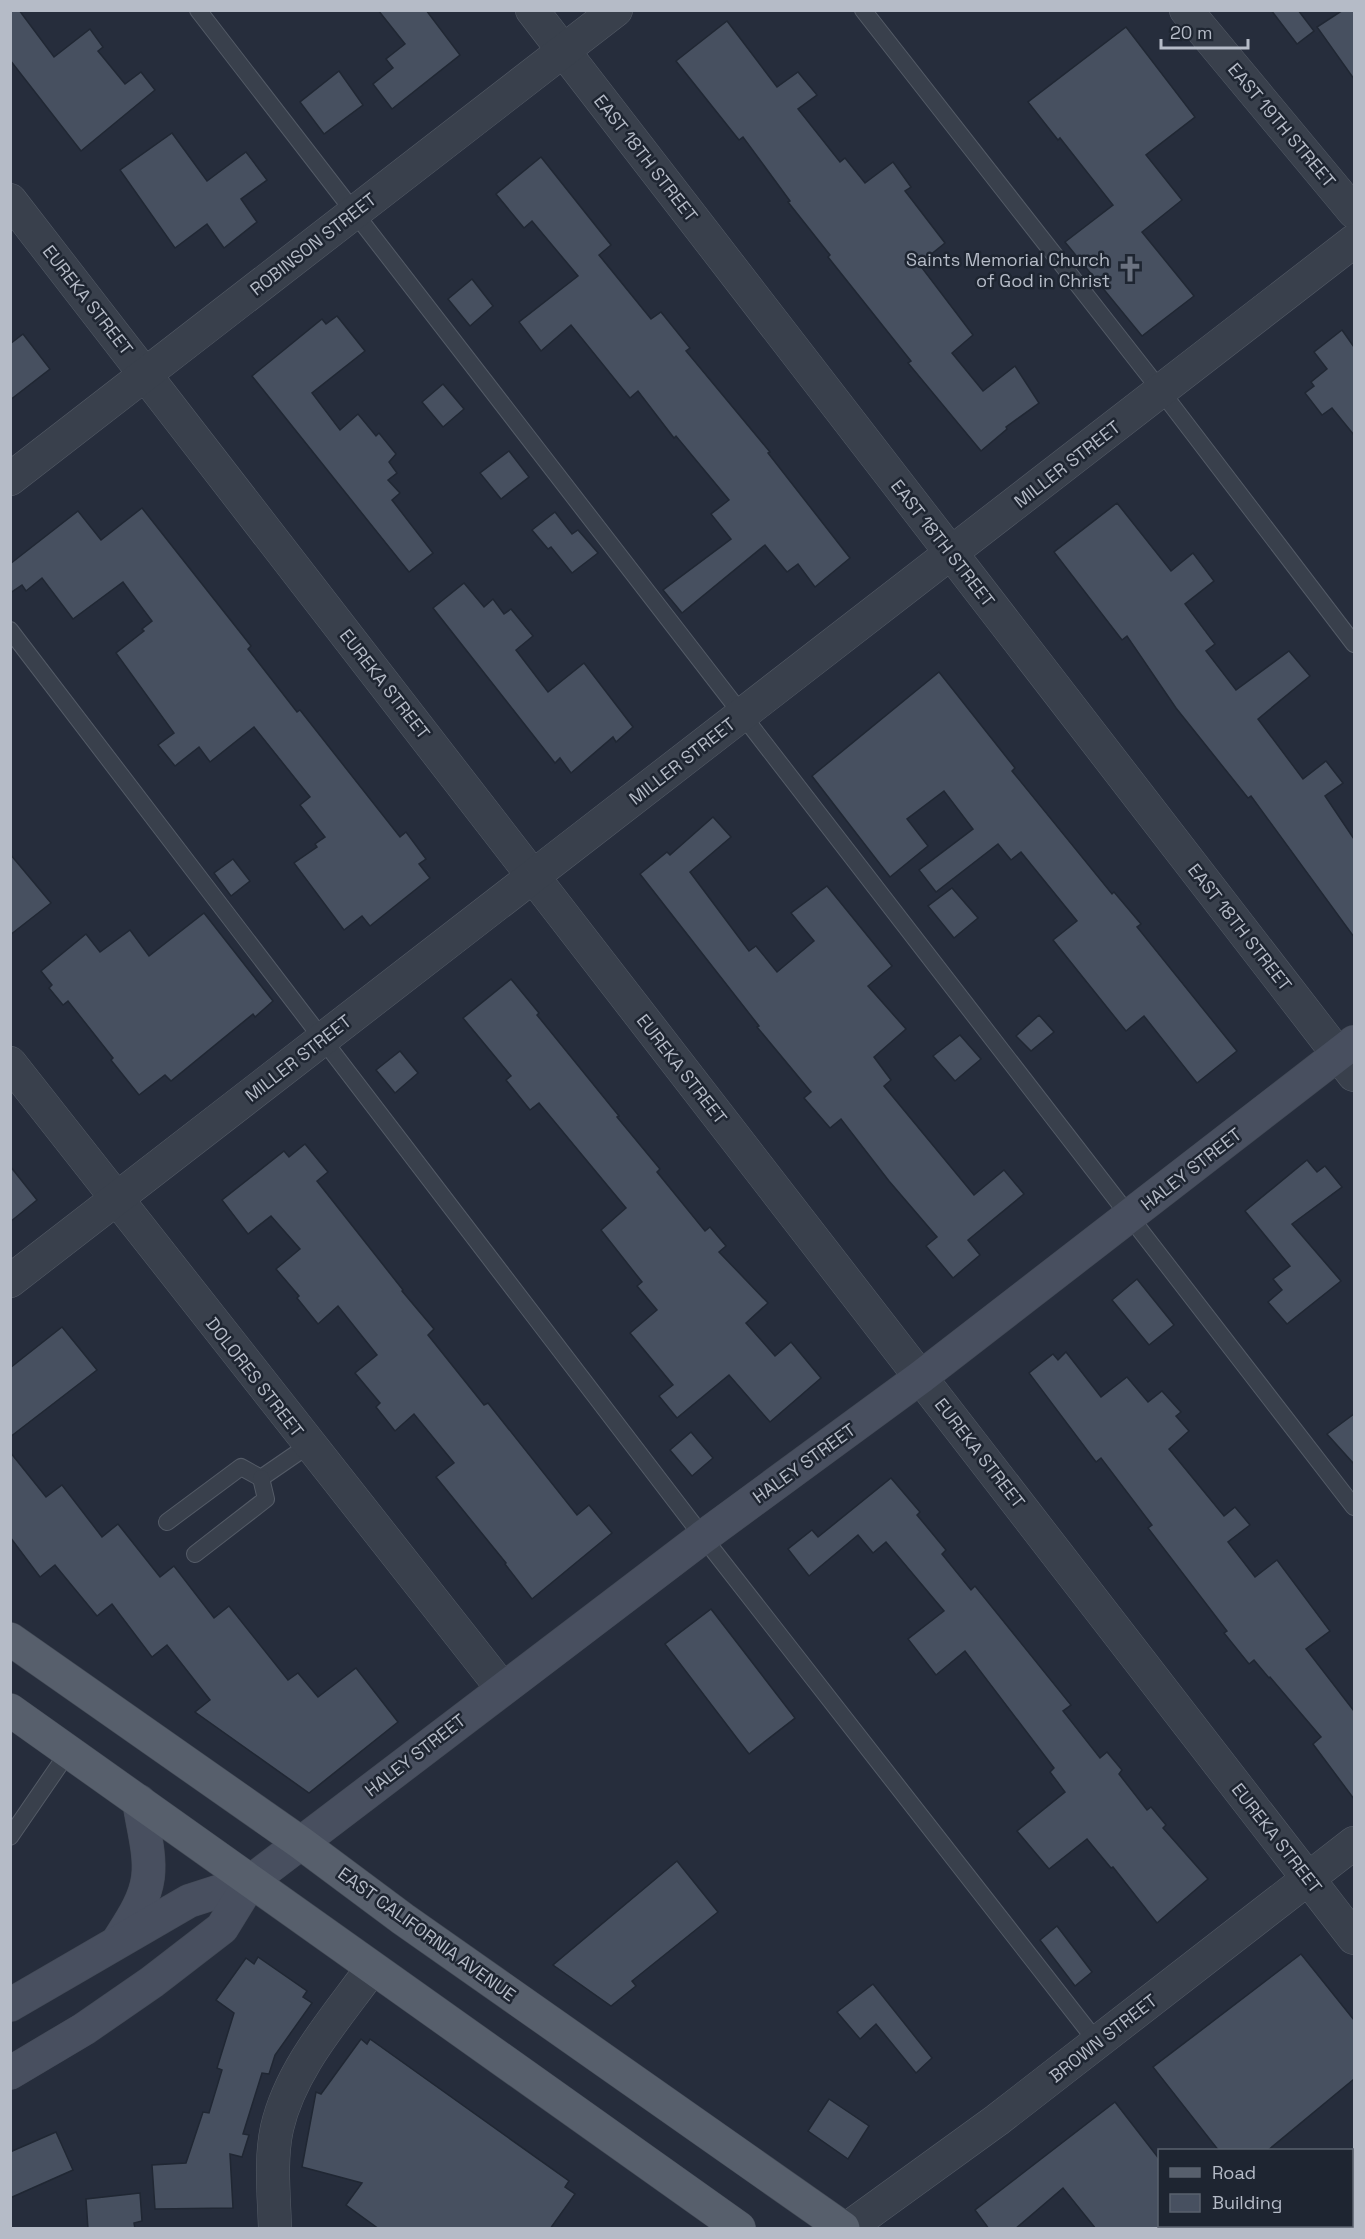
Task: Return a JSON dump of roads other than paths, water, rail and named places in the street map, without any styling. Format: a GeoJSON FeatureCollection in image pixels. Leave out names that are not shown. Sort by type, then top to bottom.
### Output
{"type":"FeatureCollection","features":[{"type":"Feature","properties":{"kind":"main road","name":"EAST CALIFORNIA AVENUE"},"geometry":{"type":"LineString","coordinates":[[10,1639],[302,1843],[403,1919],[846,2229]]}},
{"type":"Feature","properties":{"kind":"main road"},"geometry":{"type":"LineString","coordinates":[[10,1710],[739,2229]]}},
{"type":"Feature","properties":{"kind":"street","name":"EAST 18TH STREET"},"geometry":{"type":"LineString","coordinates":[[532,10],[951,553],[1349,1057]]}},
{"type":"Feature","properties":{"kind":"street","name":"ROBINSON STREET"},"geometry":{"type":"LineString","coordinates":[[10,479],[616,10]]}},
{"type":"Feature","properties":{"kind":"street","name":"EAST 19TH STREET"},"geometry":{"type":"LineString","coordinates":[[1186,10],[1354,212]]}},
{"type":"Feature","properties":{"kind":"street","name":"EUREKA STREET"},"geometry":{"type":"LineString","coordinates":[[10,200],[1354,1938]]}},
{"type":"Feature","properties":{"kind":"street","name":"MILLER STREET"},"geometry":{"type":"LineString","coordinates":[[10,1281],[1354,241]]}},
{"type":"Feature","properties":{"kind":"street","name":"HALEY STREET"},"geometry":{"type":"LineString","coordinates":[[251,1881],[704,1537],[921,1377],[1130,1216],[1349,1057]]}},
{"type":"Feature","properties":{"kind":"street","name":"DOLORES STREET"},"geometry":{"type":"LineString","coordinates":[[10,1063],[502,1689]]}},
{"type":"Feature","properties":{"kind":"street"},"geometry":{"type":"LineString","coordinates":[[116,1944],[139,1907],[148,1878],[148,1859],[139,1801]]}},
{"type":"Feature","properties":{"kind":"street","name":"BROWN STREET"},"geometry":{"type":"LineString","coordinates":[[846,2229],[997,2120],[1354,1843]]}},
{"type":"Feature","properties":{"kind":"street"},"geometry":{"type":"LineString","coordinates":[[13,1997],[116,1944],[189,1901],[251,1881]]}},
{"type":"Feature","properties":{"kind":"street"},"geometry":{"type":"LineString","coordinates":[[10,2073],[84,2029],[152,1982],[222,1928],[251,1881]]}},
{"type":"Feature","properties":{"kind":"street"},"geometry":{"type":"LineString","coordinates":[[275,2229],[273,2174],[277,2129],[286,2099],[312,2050],[372,1968]]}},
{"type":"Feature","properties":{"kind":"lane"},"geometry":{"type":"LineString","coordinates":[[198,10],[1354,1507]]}},
{"type":"Feature","properties":{"kind":"lane"},"geometry":{"type":"LineString","coordinates":[[863,10],[1161,391],[1354,644]]}},
{"type":"Feature","properties":{"kind":"lane"},"geometry":{"type":"LineString","coordinates":[[10,630],[704,1537],[1097,2042]]}},
{"type":"Feature","properties":{"kind":"lane"},"geometry":{"type":"LineString","coordinates":[[261,1478],[309,1444]]}},
{"type":"Feature","properties":{"kind":"lane"},"geometry":{"type":"LineString","coordinates":[[167,1522],[242,1467],[261,1478],[266,1499],[195,1554]]}},
{"type":"Feature","properties":{"kind":"lane"},"geometry":{"type":"LineString","coordinates":[[10,1837],[69,1751]]}},
{"type":"Feature","properties":{"kind":"place","name":"Saints Memorial Church of God in Christ"},"geometry":{"type":"Point","coordinates":[1130,269]}}]}
